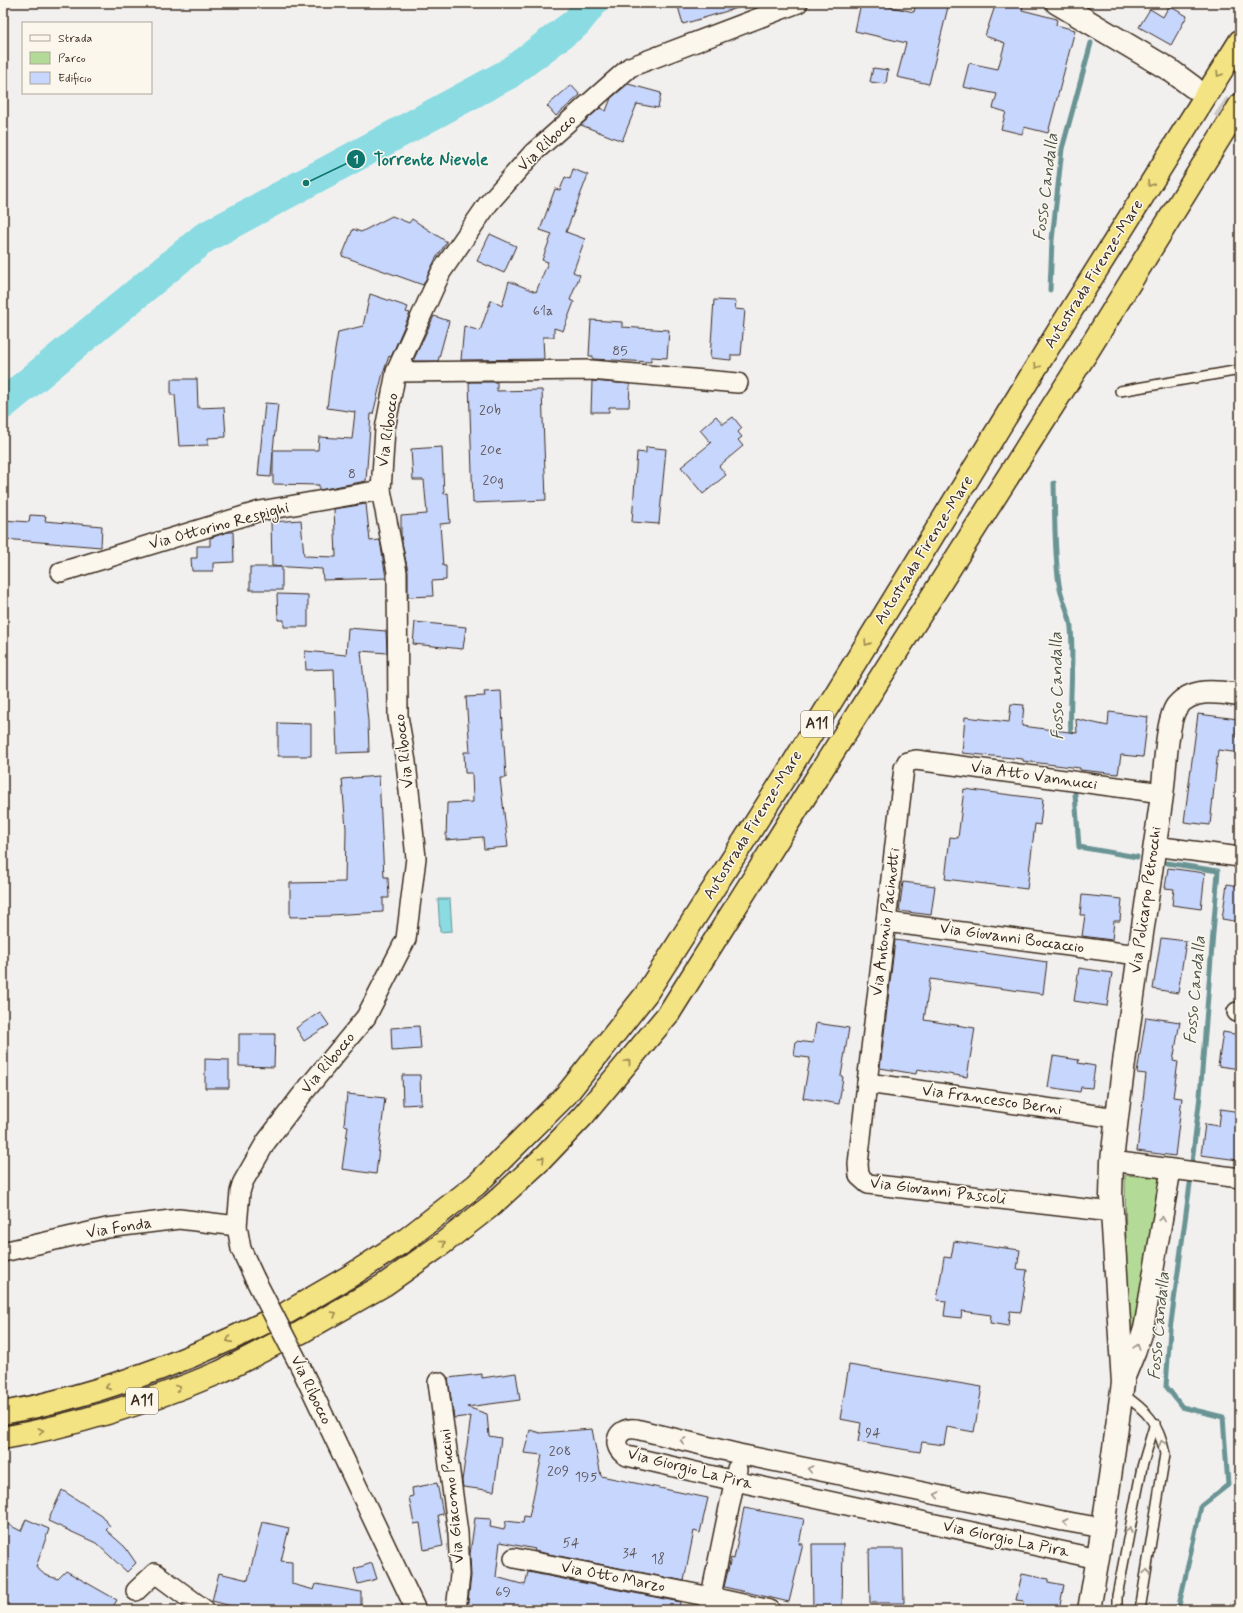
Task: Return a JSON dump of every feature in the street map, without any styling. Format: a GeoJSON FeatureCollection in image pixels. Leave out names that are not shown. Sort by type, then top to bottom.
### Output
{"type":"FeatureCollection","features":[{"type":"Feature","properties":{"kind":"highway","name":"Autostrada Firenze-Mare"},"geometry":{"type":"LineString","coordinates":[[288,1312],[350,1276],[404,1241],[476,1185],[566,1095],[646,994],[786,775],[1059,330],[1240,41]]}},
{"type":"Feature","properties":{"kind":"highway","name":"Autostrada Firenze-Mare"},"geometry":{"type":"LineString","coordinates":[[300,1333],[384,1285],[438,1247],[492,1205],[541,1160],[583,1116],[669,1013],[1089,350],[1240,105]]}},
{"type":"Feature","properties":{"kind":"highway","name":"A11"},"geometry":{"type":"LineString","coordinates":[[3,1413],[83,1394],[146,1374],[228,1341],[264,1323]]}},
{"type":"Feature","properties":{"kind":"highway","name":"A11"},"geometry":{"type":"LineString","coordinates":[[3,1438],[47,1430],[134,1404],[218,1372],[275,1344]]}},
{"type":"Feature","properties":{"kind":"main road"},"geometry":{"type":"LineString","coordinates":[[1057,3],[1170,70],[1193,87]]}},
{"type":"Feature","properties":{"kind":"main road","name":"Via Policarpo Petrocchi"},"geometry":{"type":"LineString","coordinates":[[1089,1610],[1103,1528],[1122,1389],[1112,1212],[1112,1161],[1116,1118],[1170,727],[1172,716],[1177,706],[1188,697],[1205,691],[1240,695]]}},
{"type":"Feature","properties":{"kind":"street","name":"Via Ribocco"},"geometry":{"type":"LineString","coordinates":[[416,1610],[302,1370],[254,1277],[241,1249],[237,1226],[240,1192],[243,1182],[254,1162],[266,1142],[300,1096],[366,1017],[406,939],[416,858],[406,762],[398,716],[397,572],[381,490],[385,429],[396,372],[441,272],[488,204],[533,153],[630,67],[798,3]]}},
{"type":"Feature","properties":{"kind":"street"},"geometry":{"type":"LineString","coordinates":[[396,372],[591,370],[738,383]]}},
{"type":"Feature","properties":{"kind":"street","name":"Via Ottorino Respighi"},"geometry":{"type":"LineString","coordinates":[[60,572],[260,511],[381,490]]}},
{"type":"Feature","properties":{"kind":"street","name":"Via Atto Vannucci"},"geometry":{"type":"LineString","coordinates":[[907,762],[916,760],[1162,793]]}},
{"type":"Feature","properties":{"kind":"street","name":"Via Antonio Pacinotti"},"geometry":{"type":"LineString","coordinates":[[866,1083],[904,768],[907,762]]}},
{"type":"Feature","properties":{"kind":"street"},"geometry":{"type":"LineString","coordinates":[[1154,846],[1240,857]]}},
{"type":"Feature","properties":{"kind":"street","name":"Via Giovanni Boccaccio"},"geometry":{"type":"LineString","coordinates":[[886,922],[1138,955]]}},
{"type":"Feature","properties":{"kind":"street","name":"Via Francesco Berni"},"geometry":{"type":"LineString","coordinates":[[866,1083],[1116,1118]]}},
{"type":"Feature","properties":{"kind":"street","name":"Via Giovanni Pascoli"},"geometry":{"type":"LineString","coordinates":[[866,1083],[858,1164],[860,1176],[868,1184],[1112,1212]]}},
{"type":"Feature","properties":{"kind":"street"},"geometry":{"type":"LineString","coordinates":[[1112,1161],[1240,1178]]}},
{"type":"Feature","properties":{"kind":"street"},"geometry":{"type":"LineString","coordinates":[[1122,1389],[1144,1326],[1171,1170]]}},
{"type":"Feature","properties":{"kind":"street","name":"Via Fonda"},"geometry":{"type":"LineString","coordinates":[[3,1252],[107,1228],[179,1219],[237,1226]]}},
{"type":"Feature","properties":{"kind":"street","name":"Via Giacomo Puccini"},"geometry":{"type":"LineString","coordinates":[[438,1382],[458,1533],[460,1575],[456,1610]]}},
{"type":"Feature","properties":{"kind":"street","name":"Via Giorgio La Pira"},"geometry":{"type":"LineString","coordinates":[[1098,1559],[735,1481],[627,1456],[620,1450],[617,1442],[620,1434],[627,1429],[632,1428],[739,1454],[1055,1520],[1103,1528]]}},
{"type":"Feature","properties":{"kind":"street"},"geometry":{"type":"LineString","coordinates":[[710,1603],[735,1481],[739,1454]]}},
{"type":"Feature","properties":{"kind":"street","name":"Via Otto Marzo"},"geometry":{"type":"LineString","coordinates":[[514,1558],[710,1603],[770,1610]]}},
{"type":"Feature","properties":{"kind":"street"},"geometry":{"type":"LineString","coordinates":[[136,1591],[155,1573],[205,1610]]}},
{"type":"Feature","properties":{"kind":"lane"},"geometry":{"type":"LineString","coordinates":[[1120,391],[1240,370]]}},
{"type":"Feature","properties":{"kind":"lane"},"geometry":{"type":"LineString","coordinates":[[1122,1389],[1146,1411],[1155,1424],[1164,1447],[1165,1459],[1140,1610]]}},
{"type":"Feature","properties":{"kind":"lane"},"geometry":{"type":"LineString","coordinates":[[1117,1610],[1117,1596],[1142,1467],[1155,1424]]}},
{"type":"Feature","properties":{"kind":"green space"},"geometry":{"type":"Polygon","coordinates":[[[1125,1175],[1161,1178],[1136,1323],[1133,1330],[1131,1330],[1127,1322],[1125,1175]]]}},
{"type":"Feature","properties":{"kind":"water"},"geometry":{"type":"Polygon","coordinates":[[[438,899],[450,899],[452,931],[440,932],[438,899]]]}},
{"type":"Feature","properties":{"kind":"building"},"geometry":{"type":"Polygon","coordinates":[[[677,3],[740,3],[741,7],[683,24],[677,3]]]}},
{"type":"Feature","properties":{"kind":"building"},"geometry":{"type":"Polygon","coordinates":[[[861,3],[873,3],[914,12],[916,3],[949,3],[929,84],[897,77],[906,43],[855,31],[861,3]]]}},
{"type":"Feature","properties":{"kind":"building"},"geometry":{"type":"Polygon","coordinates":[[[996,3],[1024,3],[1022,10],[1057,19],[1056,25],[1075,30],[1048,133],[1024,127],[1022,134],[1001,129],[1006,112],[993,108],[997,94],[963,87],[969,63],[998,69],[1005,43],[985,36],[996,3]]]}},
{"type":"Feature","properties":{"kind":"building"},"geometry":{"type":"Polygon","coordinates":[[[1169,6],[1187,16],[1171,45],[1139,27],[1150,9],[1163,17],[1169,6]]]}},
{"type":"Feature","properties":{"kind":"building"},"geometry":{"type":"Polygon","coordinates":[[[873,68],[888,70],[886,84],[870,82],[873,68]]]}},
{"type":"Feature","properties":{"kind":"building"},"geometry":{"type":"Polygon","coordinates":[[[628,84],[661,93],[658,108],[637,104],[622,141],[581,125],[600,108],[606,111],[611,98],[628,84]]]}},
{"type":"Feature","properties":{"kind":"building"},"geometry":{"type":"Polygon","coordinates":[[[571,85],[580,95],[556,116],[547,106],[571,85]]]}},
{"type":"Feature","properties":{"kind":"building"},"geometry":{"type":"Polygon","coordinates":[[[573,169],[588,175],[566,232],[585,239],[573,272],[580,275],[570,300],[574,302],[563,331],[554,328],[554,337],[543,337],[544,359],[461,360],[464,326],[480,331],[491,300],[502,306],[509,281],[536,292],[548,262],[542,260],[552,234],[540,230],[555,189],[560,190],[565,177],[570,179],[573,169]]]}},
{"type":"Feature","properties":{"kind":"building"},"geometry":{"type":"Polygon","coordinates":[[[392,216],[409,223],[412,219],[447,242],[436,258],[423,285],[342,256],[353,229],[361,232],[392,216]]]}},
{"type":"Feature","properties":{"kind":"building"},"geometry":{"type":"Polygon","coordinates":[[[490,234],[516,246],[504,273],[477,261],[490,234]]]}},
{"type":"Feature","properties":{"kind":"building"},"geometry":{"type":"Polygon","coordinates":[[[370,294],[408,307],[406,312],[410,313],[391,357],[389,356],[373,414],[371,414],[366,481],[319,490],[319,485],[273,484],[273,451],[271,477],[258,476],[265,403],[278,404],[273,450],[318,450],[319,437],[352,439],[355,412],[327,408],[338,332],[363,326],[370,294]]]}},
{"type":"Feature","properties":{"kind":"building"},"geometry":{"type":"Polygon","coordinates":[[[714,300],[736,301],[735,309],[745,310],[741,355],[731,355],[731,360],[710,358],[714,300]]]}},
{"type":"Feature","properties":{"kind":"building"},"geometry":{"type":"Polygon","coordinates":[[[434,316],[449,321],[438,361],[413,361],[434,316]]]}},
{"type":"Feature","properties":{"kind":"building"},"geometry":{"type":"Polygon","coordinates":[[[591,320],[622,322],[622,327],[669,330],[667,358],[651,357],[651,362],[593,359],[593,356],[589,356],[591,320]]]}},
{"type":"Feature","properties":{"kind":"building"},"geometry":{"type":"Polygon","coordinates":[[[171,379],[197,379],[198,408],[224,407],[226,437],[208,438],[208,445],[179,446],[175,395],[171,395],[171,379]]]}},
{"type":"Feature","properties":{"kind":"building"},"geometry":{"type":"Polygon","coordinates":[[[592,381],[630,384],[629,407],[609,407],[609,412],[591,412],[592,381]]]}},
{"type":"Feature","properties":{"kind":"building"},"geometry":{"type":"Polygon","coordinates":[[[469,382],[497,382],[497,391],[542,390],[546,500],[473,503],[469,382]]]}},
{"type":"Feature","properties":{"kind":"building"},"geometry":{"type":"Polygon","coordinates":[[[716,416],[723,424],[733,417],[742,428],[738,432],[742,437],[738,440],[743,446],[719,466],[726,475],[703,494],[681,467],[711,443],[700,430],[716,416]]]}},
{"type":"Feature","properties":{"kind":"building"},"geometry":{"type":"Polygon","coordinates":[[[442,447],[444,494],[448,493],[450,523],[440,524],[443,566],[446,566],[446,580],[432,581],[433,596],[408,597],[408,572],[401,537],[401,516],[427,514],[424,480],[413,480],[411,449],[442,447]]]}},
{"type":"Feature","properties":{"kind":"building"},"geometry":{"type":"Polygon","coordinates":[[[646,447],[666,449],[659,524],[632,522],[637,452],[646,453],[646,447]]]}},
{"type":"Feature","properties":{"kind":"building"},"geometry":{"type":"Polygon","coordinates":[[[366,504],[370,541],[380,540],[386,578],[323,580],[322,569],[272,566],[271,522],[301,520],[304,556],[336,557],[334,509],[366,504]]]}},
{"type":"Feature","properties":{"kind":"building"},"geometry":{"type":"Polygon","coordinates":[[[30,515],[46,516],[45,521],[102,526],[101,547],[3,539],[3,520],[29,522],[30,515]]]}},
{"type":"Feature","properties":{"kind":"building"},"geometry":{"type":"Polygon","coordinates":[[[228,532],[233,532],[234,562],[213,563],[213,571],[192,571],[191,558],[197,558],[197,546],[210,546],[210,538],[228,532]]]}},
{"type":"Feature","properties":{"kind":"building"},"geometry":{"type":"Polygon","coordinates":[[[250,567],[282,567],[282,590],[250,590],[250,567]]]}},
{"type":"Feature","properties":{"kind":"building"},"geometry":{"type":"Polygon","coordinates":[[[277,594],[308,595],[308,627],[284,627],[284,620],[278,620],[277,594]]]}},
{"type":"Feature","properties":{"kind":"building"},"geometry":{"type":"Polygon","coordinates":[[[415,622],[466,627],[463,649],[413,644],[415,622]]]}},
{"type":"Feature","properties":{"kind":"building"},"geometry":{"type":"Polygon","coordinates":[[[348,628],[386,631],[387,653],[361,651],[368,721],[369,752],[337,753],[334,669],[306,670],[305,651],[346,655],[348,628]]]}},
{"type":"Feature","properties":{"kind":"building"},"geometry":{"type":"Polygon","coordinates":[[[501,691],[506,778],[500,778],[508,847],[484,849],[483,837],[446,840],[447,803],[473,802],[472,773],[465,773],[464,752],[470,752],[466,697],[485,696],[484,692],[501,691]]]}},
{"type":"Feature","properties":{"kind":"building"},"geometry":{"type":"Polygon","coordinates":[[[1011,704],[1024,705],[1022,726],[1077,733],[1076,719],[1108,726],[1109,712],[1148,717],[1143,757],[1121,755],[1118,774],[1023,761],[1023,759],[962,753],[965,717],[1009,722],[1011,704]]]}},
{"type":"Feature","properties":{"kind":"building"},"geometry":{"type":"Polygon","coordinates":[[[1198,714],[1238,719],[1236,737],[1240,737],[1240,753],[1218,750],[1210,825],[1184,822],[1198,714]]]}},
{"type":"Feature","properties":{"kind":"building"},"geometry":{"type":"Polygon","coordinates":[[[278,723],[311,724],[311,756],[278,756],[278,723]]]}},
{"type":"Feature","properties":{"kind":"building"},"geometry":{"type":"Polygon","coordinates":[[[379,776],[384,877],[388,877],[389,898],[383,898],[383,912],[290,917],[290,883],[345,882],[346,829],[342,779],[379,776]]]}},
{"type":"Feature","properties":{"kind":"building"},"geometry":{"type":"Polygon","coordinates":[[[964,789],[1043,799],[1040,825],[1035,824],[1027,889],[945,879],[950,837],[958,838],[964,789]]]}},
{"type":"Feature","properties":{"kind":"building"},"geometry":{"type":"Polygon","coordinates":[[[1168,868],[1205,873],[1201,909],[1172,905],[1174,889],[1165,888],[1168,868]]]}},
{"type":"Feature","properties":{"kind":"building"},"geometry":{"type":"Polygon","coordinates":[[[903,882],[935,886],[931,915],[899,911],[903,882]]]}},
{"type":"Feature","properties":{"kind":"building"},"geometry":{"type":"Polygon","coordinates":[[[1227,884],[1240,886],[1240,922],[1222,919],[1227,884]]]}},
{"type":"Feature","properties":{"kind":"building"},"geometry":{"type":"Polygon","coordinates":[[[1082,895],[1122,899],[1120,921],[1114,921],[1112,940],[1082,936],[1085,915],[1080,915],[1082,895]]]}},
{"type":"Feature","properties":{"kind":"building"},"geometry":{"type":"Polygon","coordinates":[[[1161,938],[1186,941],[1178,993],[1153,989],[1161,938]]]}},
{"type":"Feature","properties":{"kind":"building"},"geometry":{"type":"Polygon","coordinates":[[[895,940],[1047,962],[1043,994],[930,979],[924,1020],[975,1028],[967,1077],[917,1069],[916,1074],[880,1068],[895,940]]]}},
{"type":"Feature","properties":{"kind":"building"},"geometry":{"type":"Polygon","coordinates":[[[1079,968],[1112,973],[1107,1006],[1074,1001],[1079,968]]]}},
{"type":"Feature","properties":{"kind":"building"},"geometry":{"type":"Polygon","coordinates":[[[320,1012],[329,1025],[304,1041],[296,1028],[320,1012]]]}},
{"type":"Feature","properties":{"kind":"building"},"geometry":{"type":"Polygon","coordinates":[[[1146,1017],[1180,1022],[1173,1061],[1178,1062],[1173,1097],[1182,1098],[1175,1156],[1137,1151],[1146,1074],[1137,1073],[1146,1017]]]}},
{"type":"Feature","properties":{"kind":"building"},"geometry":{"type":"Polygon","coordinates":[[[816,1023],[849,1028],[841,1076],[843,1077],[839,1104],[803,1098],[810,1058],[794,1056],[796,1041],[813,1043],[816,1023]]]}},
{"type":"Feature","properties":{"kind":"building"},"geometry":{"type":"Polygon","coordinates":[[[419,1026],[421,1049],[392,1051],[391,1028],[419,1026]]]}},
{"type":"Feature","properties":{"kind":"building"},"geometry":{"type":"Polygon","coordinates":[[[1223,1032],[1240,1035],[1240,1069],[1218,1066],[1223,1032]]]}},
{"type":"Feature","properties":{"kind":"building"},"geometry":{"type":"Polygon","coordinates":[[[239,1034],[275,1034],[274,1067],[239,1066],[239,1034]]]}},
{"type":"Feature","properties":{"kind":"building"},"geometry":{"type":"Polygon","coordinates":[[[1053,1056],[1079,1060],[1078,1063],[1095,1066],[1092,1088],[1081,1087],[1080,1092],[1048,1087],[1053,1056]]]}},
{"type":"Feature","properties":{"kind":"building"},"geometry":{"type":"Polygon","coordinates":[[[205,1059],[229,1060],[229,1088],[205,1088],[205,1059]]]}},
{"type":"Feature","properties":{"kind":"building"},"geometry":{"type":"Polygon","coordinates":[[[402,1075],[420,1075],[421,1104],[403,1105],[402,1075]]]}},
{"type":"Feature","properties":{"kind":"building"},"geometry":{"type":"Polygon","coordinates":[[[347,1094],[385,1098],[376,1174],[342,1169],[348,1126],[344,1125],[347,1094]]]}},
{"type":"Feature","properties":{"kind":"building"},"geometry":{"type":"Polygon","coordinates":[[[1221,1109],[1240,1112],[1240,1142],[1238,1160],[1201,1155],[1205,1124],[1219,1126],[1221,1109]]]}},
{"type":"Feature","properties":{"kind":"building"},"geometry":{"type":"Polygon","coordinates":[[[954,1241],[1020,1250],[1017,1269],[1027,1270],[1021,1312],[1010,1311],[1008,1326],[990,1323],[991,1315],[962,1311],[961,1318],[944,1316],[946,1301],[937,1300],[944,1257],[951,1258],[954,1241]]]}},
{"type":"Feature","properties":{"kind":"building"},"geometry":{"type":"Polygon","coordinates":[[[849,1365],[982,1387],[974,1432],[947,1427],[944,1445],[922,1442],[920,1452],[858,1442],[861,1423],[840,1419],[849,1365]]]}},
{"type":"Feature","properties":{"kind":"building"},"geometry":{"type":"Polygon","coordinates":[[[516,1373],[520,1400],[467,1407],[487,1414],[489,1436],[501,1438],[494,1491],[463,1487],[462,1481],[471,1416],[454,1418],[448,1378],[482,1374],[482,1378],[516,1373]]]}},
{"type":"Feature","properties":{"kind":"building"},"geometry":{"type":"Polygon","coordinates":[[[592,1429],[601,1476],[708,1498],[700,1533],[694,1531],[684,1581],[534,1551],[535,1549],[500,1542],[496,1577],[525,1585],[528,1572],[680,1602],[679,1610],[543,1610],[526,1607],[525,1610],[516,1610],[499,1606],[499,1610],[467,1610],[471,1576],[470,1554],[475,1518],[491,1519],[490,1527],[504,1530],[506,1521],[523,1523],[524,1516],[529,1517],[542,1455],[524,1453],[530,1430],[540,1433],[592,1429]]]}},
{"type":"Feature","properties":{"kind":"building"},"geometry":{"type":"Polygon","coordinates":[[[437,1483],[443,1514],[438,1515],[443,1546],[424,1550],[420,1523],[414,1524],[409,1497],[413,1496],[412,1488],[437,1483]]]}},
{"type":"Feature","properties":{"kind":"building"},"geometry":{"type":"Polygon","coordinates":[[[62,1490],[101,1515],[110,1526],[106,1530],[125,1547],[136,1563],[127,1572],[96,1543],[48,1521],[62,1490]]]}},
{"type":"Feature","properties":{"kind":"building"},"geometry":{"type":"Polygon","coordinates":[[[744,1508],[804,1519],[799,1544],[803,1544],[789,1602],[724,1587],[731,1558],[734,1559],[744,1508]]]}},
{"type":"Feature","properties":{"kind":"building"},"geometry":{"type":"Polygon","coordinates":[[[26,1519],[49,1529],[36,1567],[45,1575],[58,1579],[66,1571],[117,1600],[111,1610],[3,1610],[3,1522],[21,1531],[26,1519]]]}},
{"type":"Feature","properties":{"kind":"building"},"geometry":{"type":"Polygon","coordinates":[[[262,1522],[289,1528],[281,1561],[292,1562],[292,1584],[314,1590],[316,1584],[361,1592],[361,1610],[247,1610],[212,1601],[219,1573],[248,1580],[262,1522]]]}},
{"type":"Feature","properties":{"kind":"building"},"geometry":{"type":"Polygon","coordinates":[[[812,1544],[843,1544],[842,1610],[813,1610],[812,1544]]]}},
{"type":"Feature","properties":{"kind":"building"},"geometry":{"type":"Polygon","coordinates":[[[869,1549],[903,1549],[904,1603],[870,1603],[869,1549]]]}},
{"type":"Feature","properties":{"kind":"building"},"geometry":{"type":"Polygon","coordinates":[[[372,1563],[377,1579],[358,1584],[354,1569],[372,1563]]]}},
{"type":"Feature","properties":{"kind":"building"},"geometry":{"type":"Polygon","coordinates":[[[1022,1574],[1048,1579],[1048,1582],[1064,1585],[1059,1610],[1022,1610],[1024,1601],[1016,1600],[1022,1574]]]}},
{"type":"Feature","properties":{"kind":"waterway"},"geometry":{"type":"LineString","coordinates":[[3,404],[204,238],[508,74],[576,23],[592,3]]}},
{"type":"Feature","properties":{"kind":"waterway","name":"Fosso Candalla"},"geometry":{"type":"LineString","coordinates":[[1050,290],[1052,240],[1062,149],[1091,43]]}},
{"type":"Feature","properties":{"kind":"waterway","name":"Fosso Candalla"},"geometry":{"type":"LineString","coordinates":[[1054,483],[1057,572],[1060,590],[1071,628],[1071,738]]}},
{"type":"Feature","properties":{"kind":"waterway","name":"Fosso Candalla"},"geometry":{"type":"LineString","coordinates":[[1075,794],[1079,847],[1137,857]]}},
{"type":"Feature","properties":{"kind":"waterway","name":"Fosso Candalla"},"geometry":{"type":"LineString","coordinates":[[1167,863],[1218,871],[1200,1096],[1192,1162]]}},
{"type":"Feature","properties":{"kind":"waterway","name":"Fosso Candalla"},"geometry":{"type":"LineString","coordinates":[[1178,1610],[1201,1506],[1228,1485],[1223,1417],[1182,1407],[1166,1386],[1170,1330],[1190,1184]]}},
{"type":"Feature","properties":{"kind":"tunnel"},"geometry":{"type":"LineString","coordinates":[[1193,87],[1240,120]]}},
{"type":"Feature","properties":{"kind":"place","name":"Torrente Nievole"},"geometry":{"type":"Point","coordinates":[306,183]}}]}
